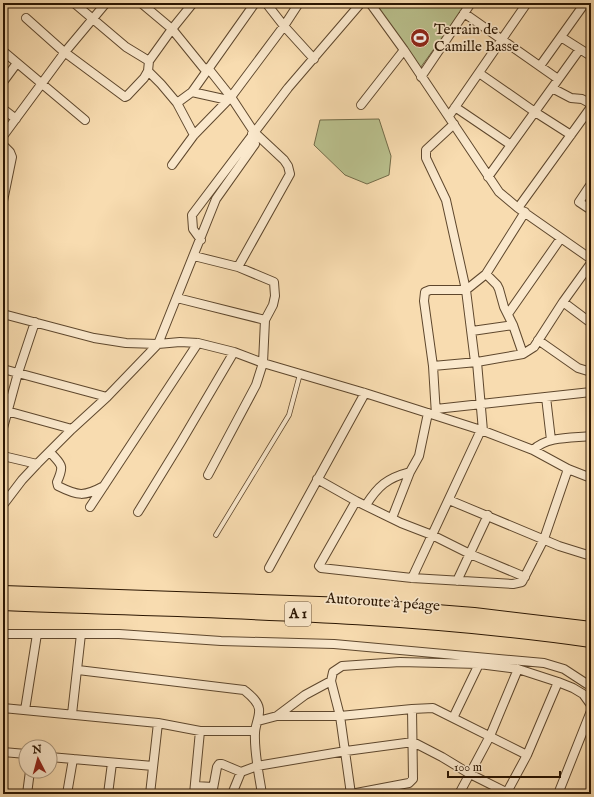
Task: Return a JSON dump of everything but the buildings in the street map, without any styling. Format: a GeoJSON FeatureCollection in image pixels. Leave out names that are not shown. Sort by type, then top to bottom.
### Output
{"type":"FeatureCollection","features":[{"type":"Feature","properties":{"kind":"highway","name":"A 1"},"geometry":{"type":"LineString","coordinates":[[3,592],[348,605],[474,615],[591,629]]}},
{"type":"Feature","properties":{"kind":"highway","name":"Autoroute à péage"},"geometry":{"type":"LineString","coordinates":[[3,603],[347,616],[473,626],[591,640]]}},
{"type":"Feature","properties":{"kind":"street"},"geometry":{"type":"LineString","coordinates":[[74,3],[126,47],[149,61]]}},
{"type":"Feature","properties":{"kind":"street"},"geometry":{"type":"LineString","coordinates":[[3,136],[43,84],[65,52],[106,3]]}},
{"type":"Feature","properties":{"kind":"street"},"geometry":{"type":"LineString","coordinates":[[141,3],[172,29],[229,98],[253,133],[284,160],[288,166],[290,174],[238,267]]}},
{"type":"Feature","properties":{"kind":"street"},"geometry":{"type":"LineString","coordinates":[[26,18],[65,52],[125,97],[144,78],[148,71],[149,61],[192,3]]}},
{"type":"Feature","properties":{"kind":"street"},"geometry":{"type":"LineString","coordinates":[[176,103],[192,92],[255,3]]}},
{"type":"Feature","properties":{"kind":"street"},"geometry":{"type":"LineString","coordinates":[[266,3],[284,26],[314,59]]}},
{"type":"Feature","properties":{"kind":"street"},"geometry":{"type":"LineString","coordinates":[[172,165],[194,136],[229,98],[284,26],[299,3]]}},
{"type":"Feature","properties":{"kind":"street"},"geometry":{"type":"LineString","coordinates":[[201,240],[194,229],[192,215],[288,88],[361,3]]}},
{"type":"Feature","properties":{"kind":"street"},"geometry":{"type":"LineString","coordinates":[[370,3],[404,50],[454,124],[488,178],[499,192],[521,210],[591,259]]}},
{"type":"Feature","properties":{"kind":"street"},"geometry":{"type":"LineString","coordinates":[[421,77],[471,3]]}},
{"type":"Feature","properties":{"kind":"street"},"geometry":{"type":"LineString","coordinates":[[448,116],[527,3]]}},
{"type":"Feature","properties":{"kind":"street"},"geometry":{"type":"LineString","coordinates":[[540,66],[585,3],[591,6]]}},
{"type":"Feature","properties":{"kind":"street"},"geometry":{"type":"LineString","coordinates":[[464,13],[558,79]]}},
{"type":"Feature","properties":{"kind":"street"},"geometry":{"type":"LineString","coordinates":[[561,37],[591,56]]}},
{"type":"Feature","properties":{"kind":"street"},"geometry":{"type":"LineString","coordinates":[[488,178],[580,49]]}},
{"type":"Feature","properties":{"kind":"street"},"geometry":{"type":"LineString","coordinates":[[361,104],[404,50]]}},
{"type":"Feature","properties":{"kind":"street"},"geometry":{"type":"LineString","coordinates":[[3,51],[85,120]]}},
{"type":"Feature","properties":{"kind":"street"},"geometry":{"type":"LineString","coordinates":[[3,82],[17,63]]}},
{"type":"Feature","properties":{"kind":"street"},"geometry":{"type":"LineString","coordinates":[[148,71],[161,84],[176,103],[194,136]]}},
{"type":"Feature","properties":{"kind":"street"},"geometry":{"type":"LineString","coordinates":[[479,73],[534,112],[571,135]]}},
{"type":"Feature","properties":{"kind":"street"},"geometry":{"type":"LineString","coordinates":[[552,88],[571,98],[582,99],[591,104]]}},
{"type":"Feature","properties":{"kind":"street"},"geometry":{"type":"LineString","coordinates":[[192,92],[229,98]]}},
{"type":"Feature","properties":{"kind":"street"},"geometry":{"type":"LineString","coordinates":[[455,107],[511,145]]}},
{"type":"Feature","properties":{"kind":"street"},"geometry":{"type":"LineString","coordinates":[[392,518],[410,472],[419,456],[433,412],[433,366],[424,301],[425,292],[430,290],[466,290],[486,274],[521,210],[591,107]]}},
{"type":"Feature","properties":{"kind":"street"},"geometry":{"type":"LineString","coordinates":[[3,109],[16,119]]}},
{"type":"Feature","properties":{"kind":"street"},"geometry":{"type":"LineString","coordinates":[[412,578],[482,431],[481,404],[466,290],[446,200],[426,158],[426,150],[454,124]]}},
{"type":"Feature","properties":{"kind":"street"},"geometry":{"type":"LineString","coordinates":[[4,501],[37,464],[107,397],[158,344],[216,200],[254,144],[253,133]]}},
{"type":"Feature","properties":{"kind":"street"},"geometry":{"type":"LineString","coordinates":[[3,145],[10,152],[12,157],[3,201]]}},
{"type":"Feature","properties":{"kind":"street"},"geometry":{"type":"LineString","coordinates":[[591,184],[579,202],[591,210]]}},
{"type":"Feature","properties":{"kind":"street"},"geometry":{"type":"LineString","coordinates":[[508,314],[561,238]]}},
{"type":"Feature","properties":{"kind":"street"},"geometry":{"type":"LineString","coordinates":[[194,256],[238,267],[274,282],[273,305],[265,320],[263,363],[256,385],[208,475]]}},
{"type":"Feature","properties":{"kind":"street"},"geometry":{"type":"LineString","coordinates":[[433,366],[476,362],[523,354],[534,347],[563,302],[591,263]]}},
{"type":"Feature","properties":{"kind":"street"},"geometry":{"type":"LineString","coordinates":[[486,274],[497,285],[504,307],[513,325],[523,354]]}},
{"type":"Feature","properties":{"kind":"street"},"geometry":{"type":"LineString","coordinates":[[177,298],[265,320]]}},
{"type":"Feature","properties":{"kind":"street"},"geometry":{"type":"LineString","coordinates":[[563,302],[591,323]]}},
{"type":"Feature","properties":{"kind":"street"},"geometry":{"type":"LineString","coordinates":[[3,314],[94,338],[126,343],[158,344],[198,342],[234,352],[263,363],[433,412],[533,450],[568,469],[591,478]]}},
{"type":"Feature","properties":{"kind":"street"},"geometry":{"type":"LineString","coordinates":[[3,428],[5,411],[35,322]]}},
{"type":"Feature","properties":{"kind":"street"},"geometry":{"type":"LineString","coordinates":[[472,331],[513,325]]}},
{"type":"Feature","properties":{"kind":"street"},"geometry":{"type":"LineString","coordinates":[[538,340],[578,368],[591,372]]}},
{"type":"Feature","properties":{"kind":"street"},"geometry":{"type":"LineString","coordinates":[[90,507],[198,342]]}},
{"type":"Feature","properties":{"kind":"street"},"geometry":{"type":"LineString","coordinates":[[138,512],[234,352]]}},
{"type":"Feature","properties":{"kind":"street"},"geometry":{"type":"LineString","coordinates":[[3,369],[107,397]]}},
{"type":"Feature","properties":{"kind":"street"},"geometry":{"type":"LineString","coordinates":[[433,412],[481,404],[591,392]]}},
{"type":"Feature","properties":{"kind":"street"},"geometry":{"type":"LineString","coordinates":[[269,568],[317,478],[365,393]]}},
{"type":"Feature","properties":{"kind":"street"},"geometry":{"type":"LineString","coordinates":[[546,397],[551,440]]}},
{"type":"Feature","properties":{"kind":"street"},"geometry":{"type":"LineString","coordinates":[[5,411],[72,429]]}},
{"type":"Feature","properties":{"kind":"street"},"geometry":{"type":"LineString","coordinates":[[533,450],[539,444],[551,440],[591,436]]}},
{"type":"Feature","properties":{"kind":"street"},"geometry":{"type":"LineString","coordinates":[[50,452],[62,467],[57,482],[58,486],[72,492],[87,494],[105,486]]}},
{"type":"Feature","properties":{"kind":"street"},"geometry":{"type":"LineString","coordinates":[[3,456],[37,464]]}},
{"type":"Feature","properties":{"kind":"street"},"geometry":{"type":"LineString","coordinates":[[356,501],[319,567],[412,578],[513,584],[522,582],[544,539],[568,469]]}},
{"type":"Feature","properties":{"kind":"street"},"geometry":{"type":"LineString","coordinates":[[366,506],[375,491],[395,476],[410,472]]}},
{"type":"Feature","properties":{"kind":"street"},"geometry":{"type":"LineString","coordinates":[[317,478],[366,506],[432,535],[470,554],[525,577]]}},
{"type":"Feature","properties":{"kind":"street"},"geometry":{"type":"LineString","coordinates":[[449,500],[544,539],[591,556]]}},
{"type":"Feature","properties":{"kind":"street"},"geometry":{"type":"LineString","coordinates":[[457,581],[488,515]]}},
{"type":"Feature","properties":{"kind":"street"},"geometry":{"type":"LineString","coordinates":[[3,634],[119,634],[221,641],[334,644],[544,663],[564,669],[587,684]]}},
{"type":"Feature","properties":{"kind":"street"},"geometry":{"type":"LineString","coordinates":[[25,710],[37,634]]}},
{"type":"Feature","properties":{"kind":"street"},"geometry":{"type":"LineString","coordinates":[[72,714],[81,634]]}},
{"type":"Feature","properties":{"kind":"street"},"geometry":{"type":"LineString","coordinates":[[412,709],[414,779],[409,784],[351,794],[340,716],[331,681],[333,672],[342,666],[400,662],[479,664],[518,669],[573,688],[583,694],[591,705]]}},
{"type":"Feature","properties":{"kind":"street"},"geometry":{"type":"LineString","coordinates":[[453,718],[479,664]]}},
{"type":"Feature","properties":{"kind":"street"},"geometry":{"type":"LineString","coordinates":[[459,794],[490,736],[518,669]]}},
{"type":"Feature","properties":{"kind":"street"},"geometry":{"type":"LineString","coordinates":[[78,670],[244,690],[255,700],[259,708],[258,721],[255,731],[257,766],[262,794]]}},
{"type":"Feature","properties":{"kind":"street"},"geometry":{"type":"LineString","coordinates":[[277,716],[305,695],[331,681]]}},
{"type":"Feature","properties":{"kind":"street"},"geometry":{"type":"LineString","coordinates":[[200,731],[195,790],[212,791],[219,764],[240,772],[257,766],[346,751],[413,742],[470,774],[508,793],[527,755],[558,682]]}},
{"type":"Feature","properties":{"kind":"street"},"geometry":{"type":"LineString","coordinates":[[3,708],[158,723],[200,731],[255,731]]}},
{"type":"Feature","properties":{"kind":"street"},"geometry":{"type":"LineString","coordinates":[[258,721],[277,716],[340,716],[433,708],[527,755]]}},
{"type":"Feature","properties":{"kind":"street"},"geometry":{"type":"LineString","coordinates":[[558,794],[591,711]]}},
{"type":"Feature","properties":{"kind":"street"},"geometry":{"type":"LineString","coordinates":[[150,794],[158,723]]}},
{"type":"Feature","properties":{"kind":"street"},"geometry":{"type":"LineString","coordinates":[[3,752],[18,753]]}},
{"type":"Feature","properties":{"kind":"street"},"geometry":{"type":"LineString","coordinates":[[58,757],[153,766]]}},
{"type":"Feature","properties":{"kind":"street"},"geometry":{"type":"LineString","coordinates":[[67,794],[73,759]]}},
{"type":"Feature","properties":{"kind":"street"},"geometry":{"type":"LineString","coordinates":[[108,794],[112,763]]}},
{"type":"Feature","properties":{"kind":"street"},"geometry":{"type":"LineString","coordinates":[[232,794],[240,772]]}},
{"type":"Feature","properties":{"kind":"street"},"geometry":{"type":"LineString","coordinates":[[27,794],[29,779]]}},
{"type":"Feature","properties":{"kind":"lane"},"geometry":{"type":"LineString","coordinates":[[216,535],[290,415],[300,374]]}},
{"type":"Feature","properties":{"kind":"green space","name":"Terrain de Camille Basse"},"geometry":{"type":"Polygon","coordinates":[[[379,3],[467,3],[418,71],[377,5],[379,3]]]}},
{"type":"Feature","properties":{"kind":"green space"},"geometry":{"type":"Polygon","coordinates":[[[379,119],[391,156],[389,175],[367,184],[345,175],[314,145],[320,120],[379,119]]]}},
{"type":"Feature","properties":{"kind":"place","name":"Terrain de Camille Basse"},"geometry":{"type":"Point","coordinates":[420,38]}}]}
